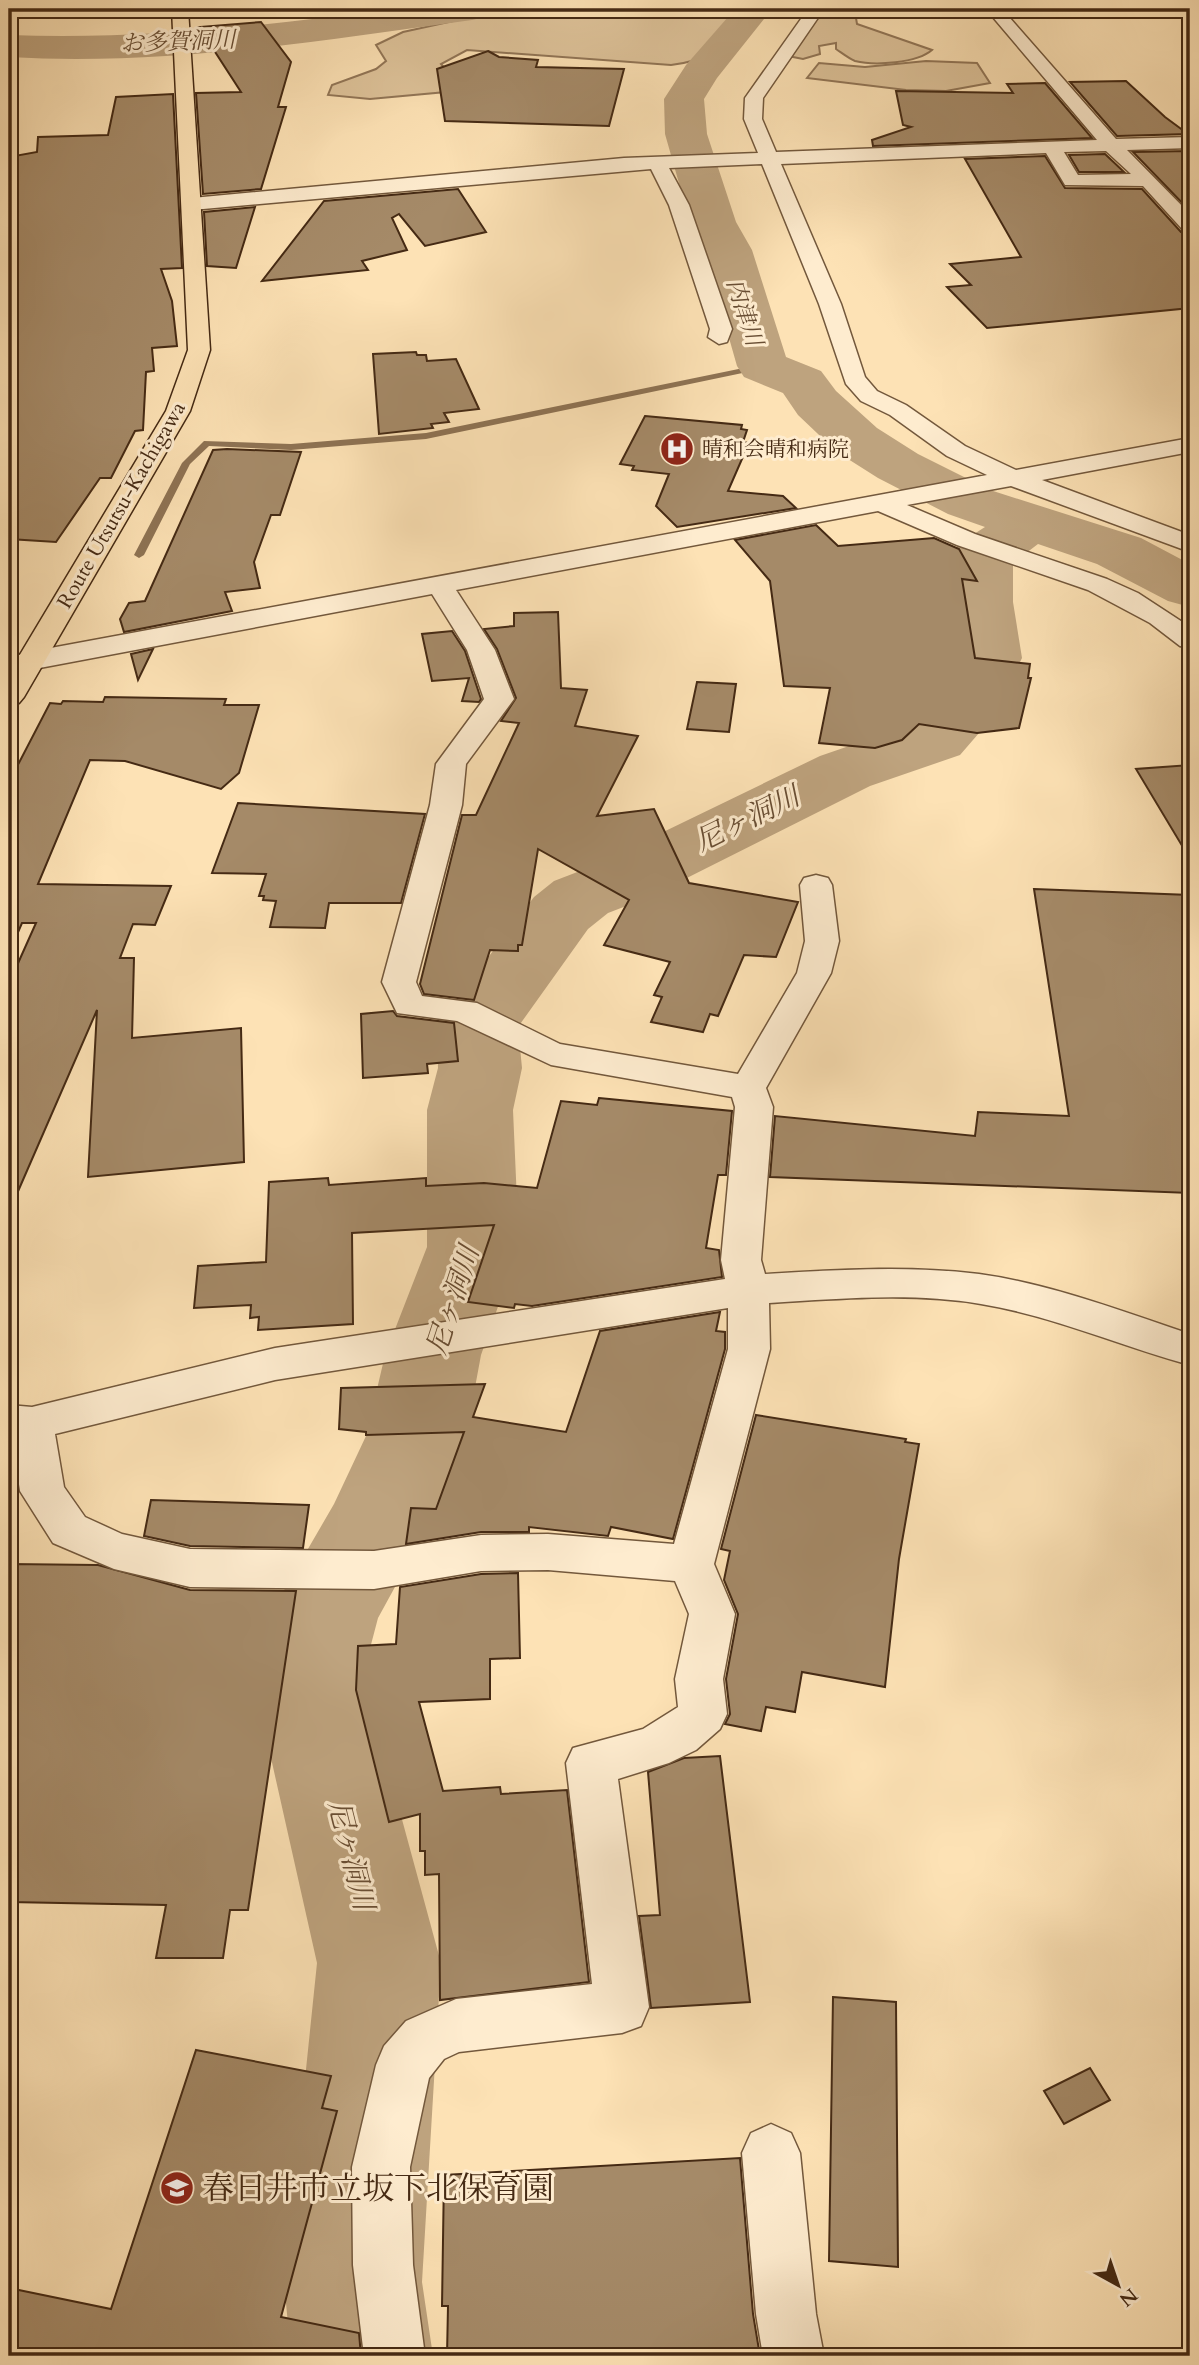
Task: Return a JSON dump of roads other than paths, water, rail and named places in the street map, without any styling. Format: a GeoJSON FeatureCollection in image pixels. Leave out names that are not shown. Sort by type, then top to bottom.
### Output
{"type":"FeatureCollection","features":[{"type":"Feature","properties":{"kind":"main road","name":"Route Utsutsu-Kachigawa"},"geometry":{"type":"LineString","coordinates":[[9,697],[164,436],[193,374],[200,337],[180,11]]}},
{"type":"Feature","properties":{"kind":"street"},"geometry":{"type":"LineString","coordinates":[[180,11],[242,9]]}},
{"type":"Feature","properties":{"kind":"street"},"geometry":{"type":"LineString","coordinates":[[816,9],[754,98],[753,119],[830,304],[854,379],[869,397],[898,410],[956,451],[1013,478],[1190,544]]}},
{"type":"Feature","properties":{"kind":"street"},"geometry":{"type":"LineString","coordinates":[[994,9],[1111,145],[1190,226]]}},
{"type":"Feature","properties":{"kind":"street"},"geometry":{"type":"LineString","coordinates":[[192,204],[624,164],[1190,142]]}},
{"type":"Feature","properties":{"kind":"street"},"geometry":{"type":"LineString","coordinates":[[1052,148],[1072,181],[1148,180]]}},
{"type":"Feature","properties":{"kind":"street"},"geometry":{"type":"LineString","coordinates":[[657,164],[679,205],[721,329],[719,337]]}},
{"type":"Feature","properties":{"kind":"street"},"geometry":{"type":"LineString","coordinates":[[29,661],[1190,445]]}},
{"type":"Feature","properties":{"kind":"street"},"geometry":{"type":"LineString","coordinates":[[883,503],[933,527],[1081,576],[1124,595],[1164,617],[1190,639]]}},
{"type":"Feature","properties":{"kind":"street"},"geometry":{"type":"LineString","coordinates":[[440,585],[481,650],[499,699],[451,764],[446,805],[399,982],[409,1004],[464,1011],[551,1054],[748,1088]]}},
{"type":"Feature","properties":{"kind":"street"},"geometry":{"type":"LineString","coordinates":[[394,2356],[383,2265],[381,2167],[404,2065],[425,2040],[456,2026],[622,2007],[592,1763],[646,1751],[685,1733],[702,1714],[699,1679],[712,1614],[691,1564],[749,1349],[748,1290],[741,1260],[754,1107],[748,1088],[814,973],[822,941],[816,886]]}},
{"type":"Feature","properties":{"kind":"street"},"geometry":{"type":"LineString","coordinates":[[691,1564],[548,1552],[481,1553],[374,1570],[190,1568],[114,1551],[69,1530],[42,1491],[21,1422],[275,1364],[748,1290],[889,1282],[980,1289],[1070,1309],[1190,1349]]}},
{"type":"Feature","properties":{"kind":"street"},"geometry":{"type":"LineString","coordinates":[[771,2153],[786,2314],[794,2356]]}},
{"type":"Feature","properties":{"kind":"waterway","name":"お多賀洞川"},"geometry":{"type":"LineString","coordinates":[[9,46],[55,48],[250,39],[472,9]]}},
{"type":"Feature","properties":{"kind":"waterway","name":"内津川"},"geometry":{"type":"LineString","coordinates":[[754,9],[700,73],[684,99],[686,134],[713,222],[728,250],[763,366],[802,382],[817,403],[857,440],[898,466],[969,502],[1031,522]]}},
{"type":"Feature","properties":{"kind":"waterway"},"geometry":{"type":"LineString","coordinates":[[139,555],[186,463],[207,443],[291,447],[426,436],[763,366]]}},
{"type":"Feature","properties":{"kind":"waterway","name":"尼ヶ洞川"},"geometry":{"type":"LineString","coordinates":[[362,2356],[353,2282],[379,1963],[316,1709],[313,1656],[326,1611],[378,1523],[416,1436],[433,1355],[473,1247],[470,1110],[480,1068],[477,1026],[561,913],[581,897],[620,882],[845,771],[935,740],[958,718],[989,658],[981,602],[982,556],[1031,522]]}},
{"type":"Feature","properties":{"kind":"waterway","name":"内津川"},"geometry":{"type":"LineString","coordinates":[[1031,522],[1119,551],[1190,588]]}},
{"type":"Feature","properties":{"kind":"place","name":"晴和会晴和病院"},"geometry":{"type":"Point","coordinates":[677,449]}},
{"type":"Feature","properties":{"kind":"place","name":"春日井市立坂下北保育園"},"geometry":{"type":"Point","coordinates":[177,2188]}}]}
